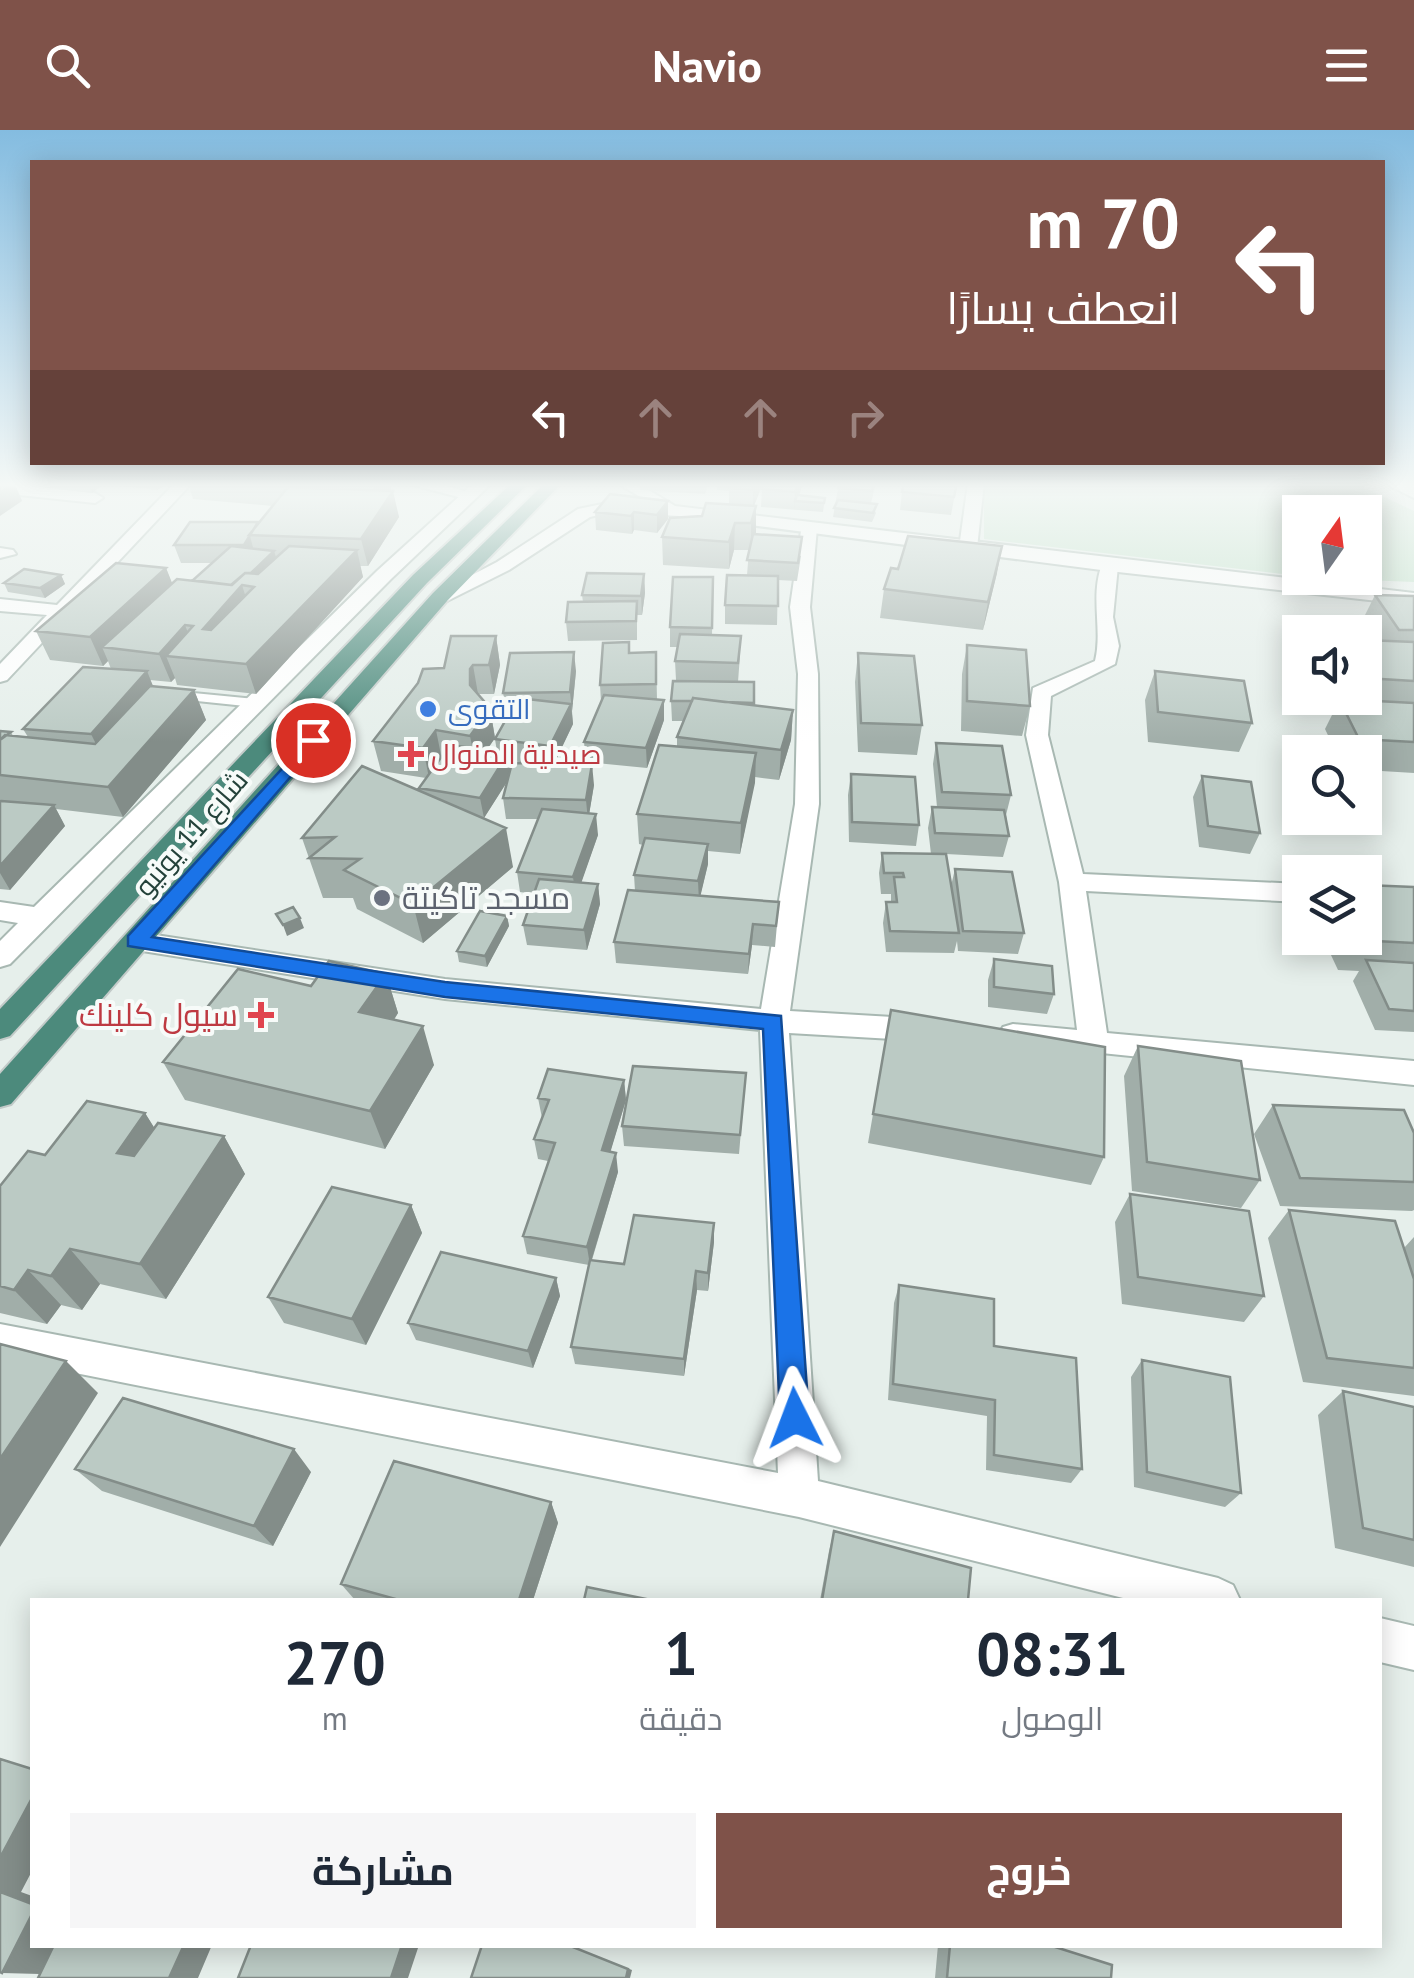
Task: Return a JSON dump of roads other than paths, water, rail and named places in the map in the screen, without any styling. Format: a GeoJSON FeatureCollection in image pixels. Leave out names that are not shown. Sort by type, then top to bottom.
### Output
{"type":"FeatureCollection","features":[{"type":"Feature","properties":{"kind":"highway","name":"شارع 11 يونيو"},"geometry":{"type":"LineString","coordinates":[[0,1028],[430,569]]}},
{"type":"Feature","properties":{"kind":"highway","name":"شارع 11 يونيو"},"geometry":{"type":"LineString","coordinates":[[0,1095],[468,569]]}},
{"type":"Feature","properties":{"kind":"street"},"geometry":{"type":"LineString","coordinates":[[0,676],[102,569]]}},
{"type":"Feature","properties":{"kind":"street"},"geometry":{"type":"LineString","coordinates":[[0,958],[395,569]]}},
{"type":"Feature","properties":{"kind":"street"},"geometry":{"type":"LineString","coordinates":[[440,597],[496,569]]}},
{"type":"Feature","properties":{"kind":"street"},"geometry":{"type":"LineString","coordinates":[[799,1497],[774,1022],[808,804],[808,674],[800,607],[804,569]]}},
{"type":"Feature","properties":{"kind":"street"},"geometry":{"type":"LineString","coordinates":[[1093,1040],[1072,882],[1037,735],[1042,693],[1104,664],[1109,646],[1103,617],[1109,569]]}},
{"type":"Feature","properties":{"kind":"street"},"geometry":{"type":"LineString","coordinates":[[1139,569],[1414,599]]}},
{"type":"Feature","properties":{"kind":"street"},"geometry":{"type":"LineString","coordinates":[[0,605],[63,611]]}},
{"type":"Feature","properties":{"kind":"street"},"geometry":{"type":"LineString","coordinates":[[1072,882],[1282,892]]}},
{"type":"Feature","properties":{"kind":"street"},"geometry":{"type":"LineString","coordinates":[[0,911],[40,917]]}},
{"type":"Feature","properties":{"kind":"street"},"geometry":{"type":"LineString","coordinates":[[136,941],[445,989],[774,1022],[953,1032]]}},
{"type":"Feature","properties":{"kind":"street"},"geometry":{"type":"LineString","coordinates":[[993,1034],[1093,1040],[1414,1074]]}},
{"type":"Feature","properties":{"kind":"street"},"geometry":{"type":"LineString","coordinates":[[0,1341],[799,1497],[1210,1598]]}},
{"type":"Feature","properties":{"kind":"street"},"geometry":{"type":"LineString","coordinates":[[1382,1640],[1414,1648]]}},
{"type":"Feature","properties":{"kind":"lane"},"geometry":{"type":"LineString","coordinates":[[168,695],[256,704]]}},
{"type":"Feature","properties":{"kind":"place","name":"التقوى"},"geometry":{"type":"Point","coordinates":[428,709]}},
{"type":"Feature","properties":{"kind":"place","name":"صيدلية المنوال"},"geometry":{"type":"Point","coordinates":[411,754]}},
{"type":"Feature","properties":{"kind":"place","name":"مسجد تاكيتة"},"geometry":{"type":"Point","coordinates":[382,898]}},
{"type":"Feature","properties":{"kind":"place","name":"سيول كلينك"},"geometry":{"type":"Point","coordinates":[261,1015]}}]}
